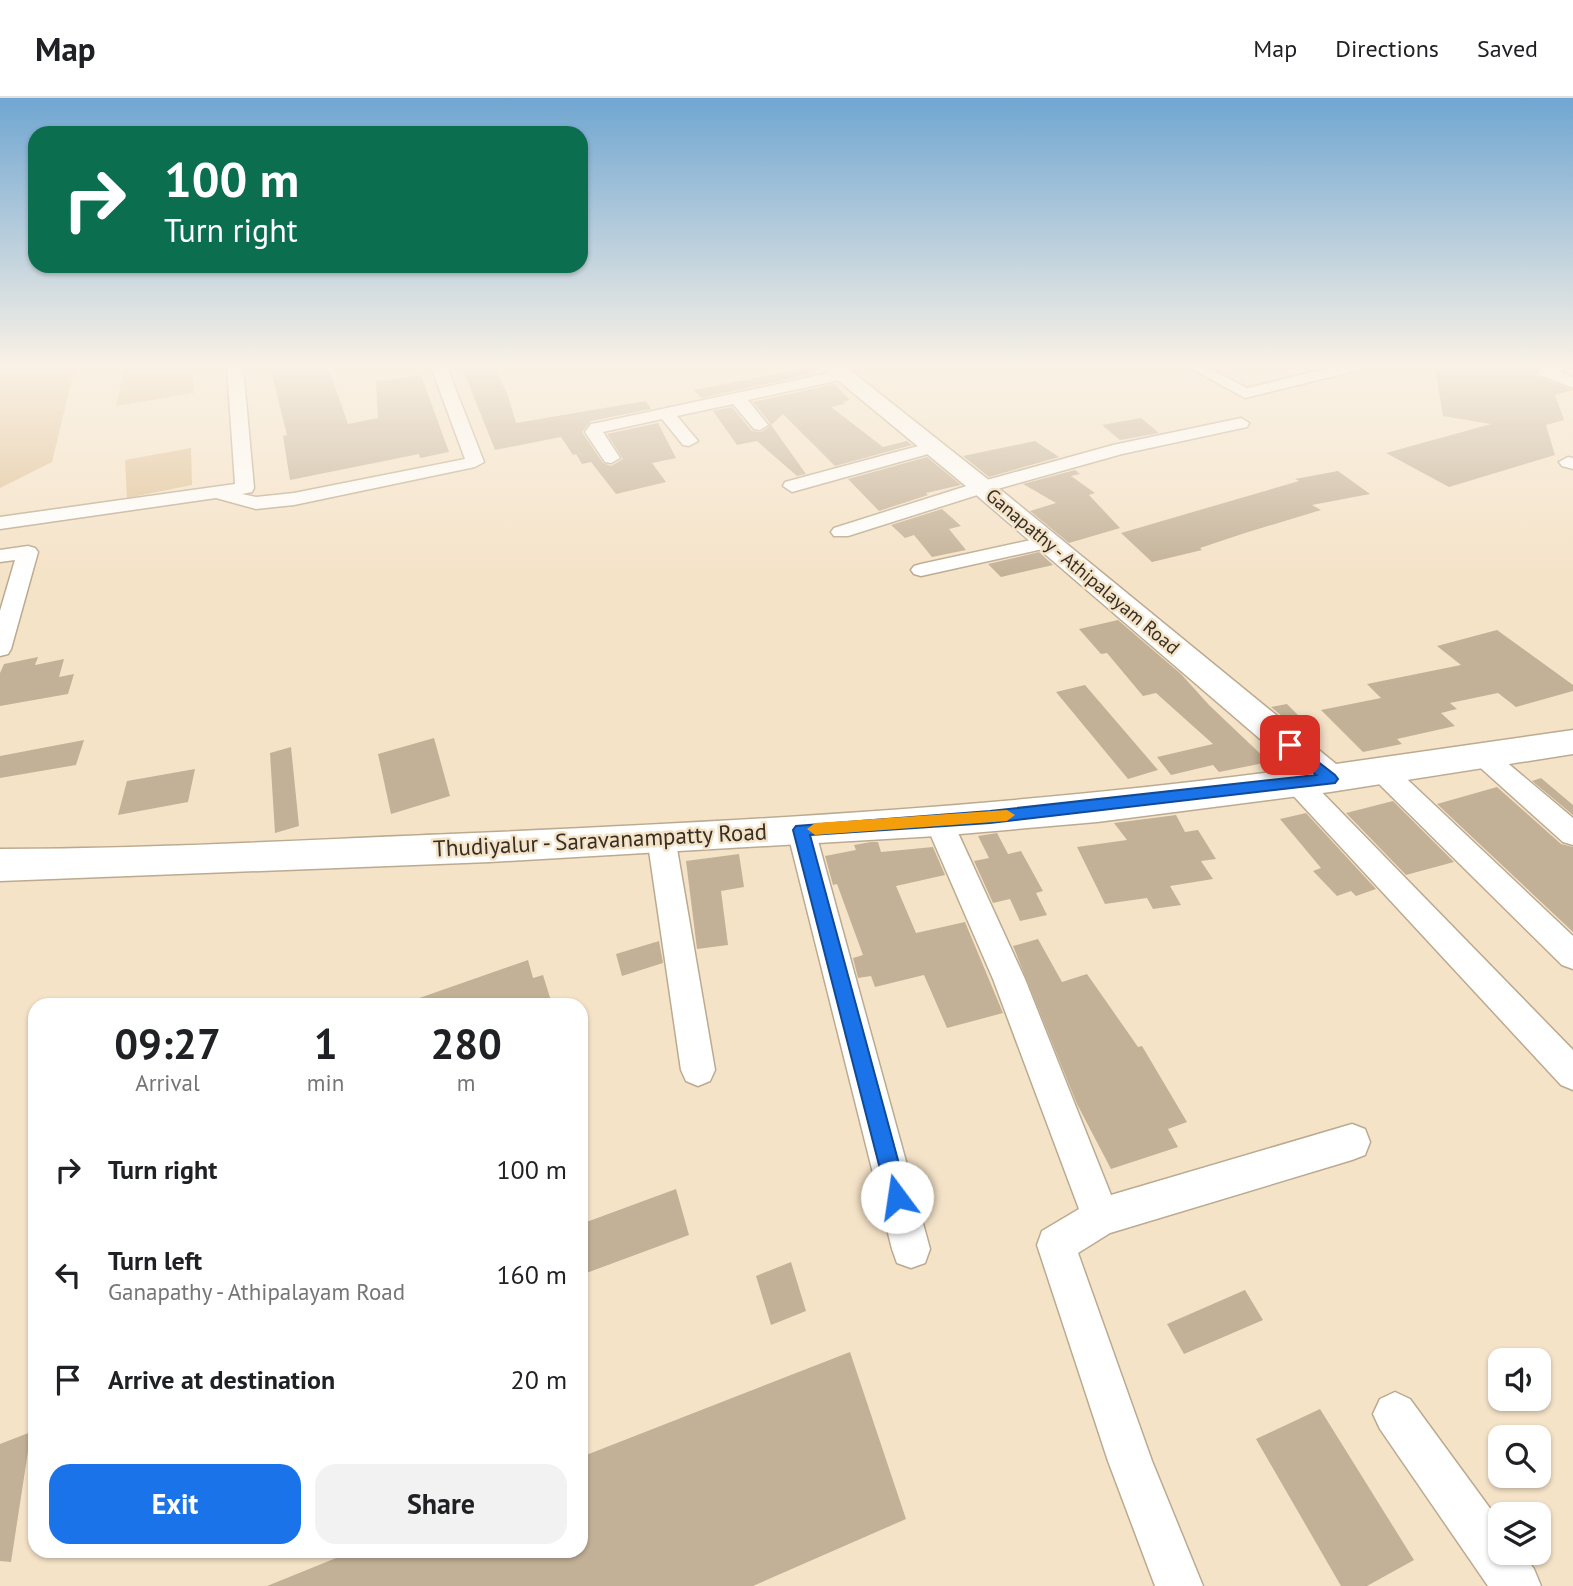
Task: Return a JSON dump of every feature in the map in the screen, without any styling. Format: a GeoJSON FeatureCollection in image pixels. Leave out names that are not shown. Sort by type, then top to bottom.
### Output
{"type":"FeatureCollection","features":[{"type":"Feature","properties":{"kind":"main road","name":"Ganapathy - Athipalayam Road"},"geometry":{"type":"LineString","coordinates":[[920,436],[1049,542],[1313,781]]}},
{"type":"Feature","properties":{"kind":"main road","name":"Thudiyalur - Saravanampatty Road"},"geometry":{"type":"LineString","coordinates":[[0,865],[71,864],[939,822],[1313,781],[1570,746]]}},
{"type":"Feature","properties":{"kind":"street"},"geometry":{"type":"LineString","coordinates":[[239,436],[242,493]]}},
{"type":"Feature","properties":{"kind":"street"},"geometry":{"type":"LineString","coordinates":[[0,523],[216,492],[242,493],[256,503],[294,499],[475,462],[465,436]]}},
{"type":"Feature","properties":{"kind":"street"},"geometry":{"type":"LineString","coordinates":[[597,436],[611,458]]}},
{"type":"Feature","properties":{"kind":"street"},"geometry":{"type":"LineString","coordinates":[[685,436],[689,441]]}},
{"type":"Feature","properties":{"kind":"street"},"geometry":{"type":"LineString","coordinates":[[841,532],[983,487],[1119,449],[1176,436]]}},
{"type":"Feature","properties":{"kind":"street"},"geometry":{"type":"LineString","coordinates":[[792,486],[933,447]]}},
{"type":"Feature","properties":{"kind":"street"},"geometry":{"type":"LineString","coordinates":[[921,570],[1049,542]]}},
{"type":"Feature","properties":{"kind":"street"},"geometry":{"type":"LineString","coordinates":[[0,556],[28,552],[1,641]]}},
{"type":"Feature","properties":{"kind":"street"},"geometry":{"type":"LineString","coordinates":[[1483,756],[1573,834]]}},
{"type":"Feature","properties":{"kind":"street"},"geometry":{"type":"LineString","coordinates":[[1382,771],[1573,956]]}},
{"type":"Feature","properties":{"kind":"street"},"geometry":{"type":"LineString","coordinates":[[1313,781],[1573,1074]]}},
{"type":"Feature","properties":{"kind":"street"},"geometry":{"type":"LineString","coordinates":[[939,822],[1009,979],[1101,1217]]}},
{"type":"Feature","properties":{"kind":"street"},"geometry":{"type":"LineString","coordinates":[[801,830],[911,1249]]}},
{"type":"Feature","properties":{"kind":"street"},"geometry":{"type":"LineString","coordinates":[[660,837],[698,1070]]}},
{"type":"Feature","properties":{"kind":"street"},"geometry":{"type":"LineString","coordinates":[[1179,1586],[1130,1461],[1056,1245],[1101,1217],[1352,1142]]}},
{"type":"Feature","properties":{"kind":"street"},"geometry":{"type":"LineString","coordinates":[[1395,1414],[1517,1586]]}},
{"type":"Feature","properties":{"kind":"shaded area"},"geometry":{"type":"Polygon","coordinates":[[[0,436],[58,436],[52,462],[0,488],[0,436]]]}},
{"type":"Feature","properties":{"kind":"shaded area"},"geometry":{"type":"Polygon","coordinates":[[[191,448],[192,485],[127,498],[125,460],[191,448]]]}},
{"type":"Feature","properties":{"kind":"building"},"geometry":{"type":"Polygon","coordinates":[[[283,436],[443,436],[449,452],[420,458],[419,454],[290,480],[283,436]]]}},
{"type":"Feature","properties":{"kind":"building"},"geometry":{"type":"Polygon","coordinates":[[[490,436],[585,436],[603,463],[611,466],[623,459],[609,436],[665,436],[676,458],[652,463],[666,482],[616,494],[591,462],[582,464],[561,437],[495,450],[490,436]]]}},
{"type":"Feature","properties":{"kind":"building"},"geometry":{"type":"Polygon","coordinates":[[[731,436],[779,436],[806,474],[797,476],[757,441],[737,445],[731,436]]]}},
{"type":"Feature","properties":{"kind":"building"},"geometry":{"type":"Polygon","coordinates":[[[805,436],[869,436],[883,447],[907,441],[912,445],[835,466],[805,436]]]}},
{"type":"Feature","properties":{"kind":"building"},"geometry":{"type":"Polygon","coordinates":[[[1116,436],[1140,436],[1120,440],[1116,436]]]}},
{"type":"Feature","properties":{"kind":"building"},"geometry":{"type":"Polygon","coordinates":[[[1446,436],[1549,436],[1555,455],[1449,487],[1386,453],[1446,436]]]}},
{"type":"Feature","properties":{"kind":"building"},"geometry":{"type":"Polygon","coordinates":[[[1035,441],[1059,457],[989,477],[963,456],[1035,441]]]}},
{"type":"Feature","properties":{"kind":"building"},"geometry":{"type":"Polygon","coordinates":[[[927,457],[961,485],[926,493],[928,495],[879,511],[848,479],[927,457]]]}},
{"type":"Feature","properties":{"kind":"building"},"geometry":{"type":"Polygon","coordinates":[[[1075,470],[1080,474],[1071,476],[1095,493],[1089,495],[1120,528],[1069,543],[1030,511],[1056,503],[1023,484],[1075,470]]]}},
{"type":"Feature","properties":{"kind":"building"},"geometry":{"type":"Polygon","coordinates":[[[1338,471],[1370,494],[1312,505],[1321,510],[1200,548],[1202,550],[1152,562],[1121,533],[1299,481],[1295,479],[1338,471]]]}},
{"type":"Feature","properties":{"kind":"building"},"geometry":{"type":"Polygon","coordinates":[[[942,509],[961,526],[949,529],[966,550],[932,557],[914,535],[905,538],[891,525],[942,509]]]}},
{"type":"Feature","properties":{"kind":"building"},"geometry":{"type":"Polygon","coordinates":[[[1039,552],[1053,565],[1001,577],[988,564],[1039,552]]]}},
{"type":"Feature","properties":{"kind":"building"},"geometry":{"type":"Polygon","coordinates":[[[1118,620],[1181,674],[1209,705],[1269,762],[1219,772],[1213,765],[1171,775],[1157,757],[1213,744],[1156,693],[1143,696],[1107,653],[1101,654],[1079,629],[1118,620]]]}},
{"type":"Feature","properties":{"kind":"building"},"geometry":{"type":"Polygon","coordinates":[[[1497,630],[1573,685],[1573,691],[1516,707],[1498,693],[1450,703],[1457,709],[1441,713],[1455,726],[1397,739],[1402,744],[1363,752],[1321,710],[1381,698],[1367,684],[1461,665],[1437,646],[1497,630]]]}},
{"type":"Feature","properties":{"kind":"building"},"geometry":{"type":"Polygon","coordinates":[[[38,657],[35,665],[64,659],[59,677],[74,674],[68,694],[0,706],[0,673],[4,664],[38,657]]]}},
{"type":"Feature","properties":{"kind":"building"},"geometry":{"type":"Polygon","coordinates":[[[1085,685],[1158,770],[1128,779],[1056,692],[1085,685]]]}},
{"type":"Feature","properties":{"kind":"building"},"geometry":{"type":"Polygon","coordinates":[[[1287,704],[1302,719],[1288,721],[1271,707],[1287,704]]]}},
{"type":"Feature","properties":{"kind":"building"},"geometry":{"type":"Polygon","coordinates":[[[434,738],[450,796],[391,814],[378,754],[434,738]]]}},
{"type":"Feature","properties":{"kind":"building"},"geometry":{"type":"Polygon","coordinates":[[[84,740],[76,765],[0,778],[0,756],[84,740]]]}},
{"type":"Feature","properties":{"kind":"building"},"geometry":{"type":"Polygon","coordinates":[[[291,747],[299,826],[275,833],[270,753],[291,747]]]}},
{"type":"Feature","properties":{"kind":"building"},"geometry":{"type":"Polygon","coordinates":[[[195,769],[188,802],[118,815],[127,781],[195,769]]]}},
{"type":"Feature","properties":{"kind":"building"},"geometry":{"type":"Polygon","coordinates":[[[1541,778],[1573,805],[1573,815],[1532,781],[1541,778]]]}},
{"type":"Feature","properties":{"kind":"building"},"geometry":{"type":"Polygon","coordinates":[[[1497,787],[1561,844],[1573,847],[1573,932],[1437,804],[1497,787]]]}},
{"type":"Feature","properties":{"kind":"building"},"geometry":{"type":"Polygon","coordinates":[[[1393,801],[1454,862],[1406,875],[1346,813],[1393,801]]]}},
{"type":"Feature","properties":{"kind":"building"},"geometry":{"type":"Polygon","coordinates":[[[1306,813],[1376,889],[1356,896],[1351,891],[1337,896],[1313,871],[1321,868],[1280,819],[1306,813]]]}},
{"type":"Feature","properties":{"kind":"building"},"geometry":{"type":"Polygon","coordinates":[[[1176,815],[1185,832],[1198,830],[1216,859],[1201,861],[1213,879],[1170,886],[1181,905],[1153,909],[1147,898],[1105,904],[1077,847],[1127,840],[1114,823],[1176,815]]]}},
{"type":"Feature","properties":{"kind":"building"},"geometry":{"type":"Polygon","coordinates":[[[997,833],[1008,854],[1021,851],[1043,891],[1036,893],[1047,915],[1020,921],[1010,899],[993,903],[974,861],[989,858],[978,836],[997,833]]]}},
{"type":"Feature","properties":{"kind":"building"},"geometry":{"type":"Polygon","coordinates":[[[878,842],[881,852],[933,847],[945,875],[896,886],[916,933],[965,922],[1003,1013],[947,1028],[924,975],[875,987],[871,976],[858,978],[853,958],[863,955],[837,884],[833,885],[825,856],[856,850],[854,845],[878,842]]]}},
{"type":"Feature","properties":{"kind":"building"},"geometry":{"type":"Polygon","coordinates":[[[739,854],[744,887],[721,891],[728,945],[697,949],[686,861],[739,854]]]}},
{"type":"Feature","properties":{"kind":"building"},"geometry":{"type":"Polygon","coordinates":[[[1038,939],[1062,982],[1087,974],[1138,1047],[1142,1046],[1187,1122],[1168,1129],[1178,1147],[1111,1169],[1077,1104],[1013,946],[1038,939]]]}},
{"type":"Feature","properties":{"kind":"building"},"geometry":{"type":"Polygon","coordinates":[[[659,941],[663,963],[622,976],[616,954],[659,941]]]}},
{"type":"Feature","properties":{"kind":"building"},"geometry":{"type":"Polygon","coordinates":[[[528,960],[533,978],[543,975],[550,998],[419,998],[528,960]]]}},
{"type":"Feature","properties":{"kind":"building"},"geometry":{"type":"Polygon","coordinates":[[[676,1189],[689,1235],[588,1272],[588,1221],[676,1189]]]}},
{"type":"Feature","properties":{"kind":"building"},"geometry":{"type":"Polygon","coordinates":[[[791,1262],[806,1311],[771,1325],[756,1276],[791,1262]]]}},
{"type":"Feature","properties":{"kind":"building"},"geometry":{"type":"Polygon","coordinates":[[[1245,1290],[1263,1320],[1184,1354],[1167,1324],[1245,1290]]]}},
{"type":"Feature","properties":{"kind":"building"},"geometry":{"type":"Polygon","coordinates":[[[850,1352],[906,1519],[753,1586],[267,1586],[336,1558],[588,1558],[588,1454],[850,1352]]]}},
{"type":"Feature","properties":{"kind":"building"},"geometry":{"type":"Polygon","coordinates":[[[1320,1409],[1414,1560],[1367,1586],[1341,1586],[1256,1439],[1320,1409]]]}},
{"type":"Feature","properties":{"kind":"building"},"geometry":{"type":"Polygon","coordinates":[[[28,1433],[28,1452],[11,1562],[0,1561],[0,1444],[28,1433]]]}},
{"type":"Feature","properties":{"kind":"slow traffic"},"geometry":{"type":"LineString","coordinates":[[815,829],[1007,815]]}},
{"type":"Feature","properties":{"kind":"route"},"geometry":{"type":"LineString","coordinates":[[897,1197],[801,830],[939,822],[1118,805],[1330,779],[1290,745]]}}]}
